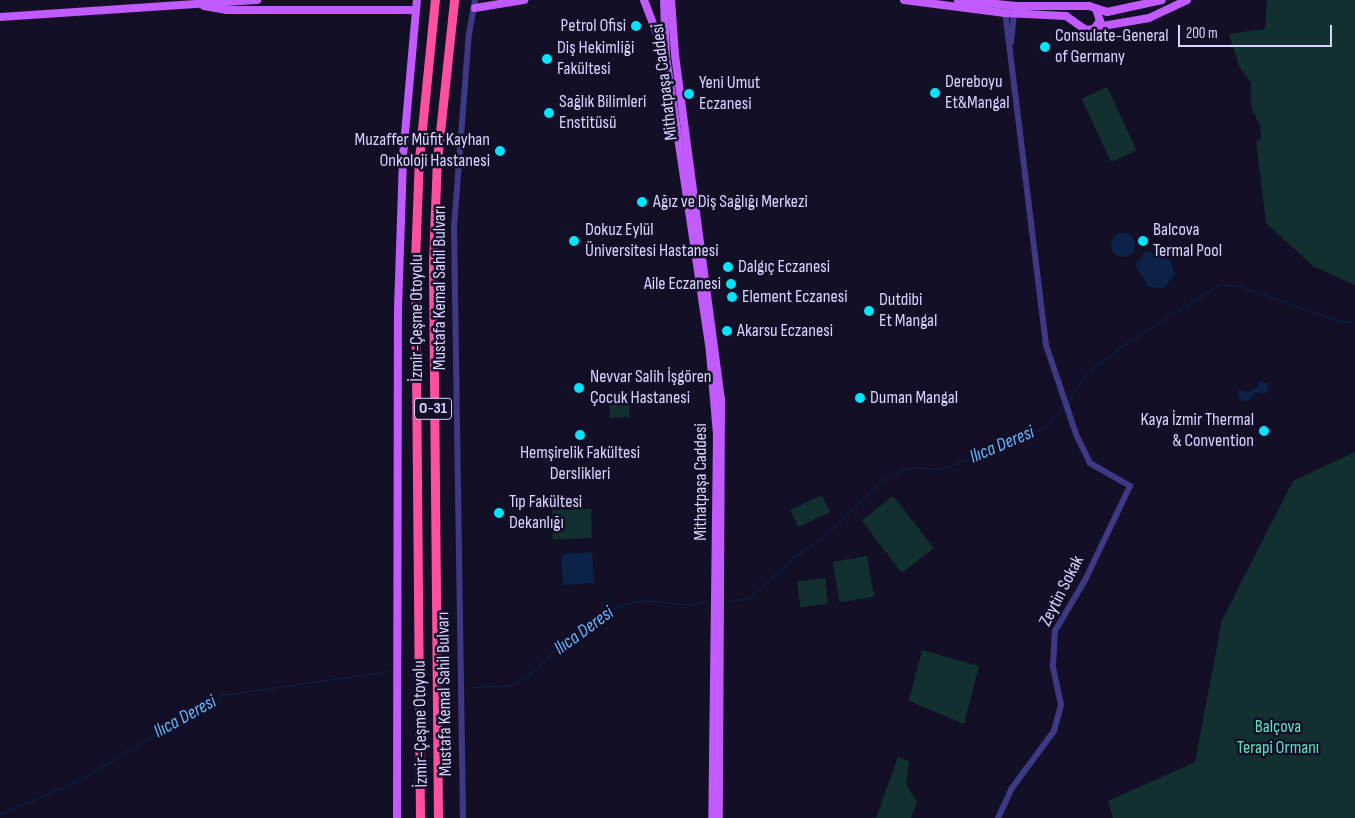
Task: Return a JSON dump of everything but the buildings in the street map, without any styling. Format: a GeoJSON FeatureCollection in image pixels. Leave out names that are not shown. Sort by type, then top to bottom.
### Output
{"type":"FeatureCollection","features":[{"type":"Feature","properties":{"kind":"highway","name":"İzmir-Çeşme Otoyolu"},"geometry":{"type":"LineString","coordinates":[[420,818],[414,261],[419,160],[435,0]]}},
{"type":"Feature","properties":{"kind":"highway","name":"İzmir-Çeşme Otoyolu"},"geometry":{"type":"LineString","coordinates":[[438,818],[433,262],[436,160],[454,0]]}},
{"type":"Feature","properties":{"kind":"main road"},"geometry":{"type":"LineString","coordinates":[[192,4],[205,0]]}},
{"type":"Feature","properties":{"kind":"main road"},"geometry":{"type":"LineString","coordinates":[[0,17],[257,0]]}},
{"type":"Feature","properties":{"kind":"main road"},"geometry":{"type":"LineString","coordinates":[[397,818],[398,309],[402,156],[417,0]]}},
{"type":"Feature","properties":{"kind":"main road"},"geometry":{"type":"LineString","coordinates":[[475,4],[524,0]]}},
{"type":"Feature","properties":{"kind":"main road"},"geometry":{"type":"LineString","coordinates":[[644,0],[666,57],[674,55]]}},
{"type":"Feature","properties":{"kind":"main road","name":"Mithatpaşa Caddesi"},"geometry":{"type":"LineString","coordinates":[[664,0],[666,57],[710,353],[716,426],[712,818]]}},
{"type":"Feature","properties":{"kind":"main road","name":"Mithatpaşa Caddesi"},"geometry":{"type":"LineString","coordinates":[[671,0],[674,55],[722,399],[719,818]]}},
{"type":"Feature","properties":{"kind":"main road"},"geometry":{"type":"LineString","coordinates":[[904,0],[1005,13],[1015,10],[1081,8],[1089,6],[1096,9],[1113,11],[1162,0]]}},
{"type":"Feature","properties":{"kind":"main road"},"geometry":{"type":"LineString","coordinates":[[958,0],[1015,10],[1066,16],[1086,30],[1149,18],[1187,0]]}},
{"type":"Feature","properties":{"kind":"main road"},"geometry":{"type":"LineString","coordinates":[[192,4],[226,10],[416,10]]}},
{"type":"Feature","properties":{"kind":"main road"},"geometry":{"type":"LineString","coordinates":[[1078,24],[1077,14],[1081,8]]}},
{"type":"Feature","properties":{"kind":"main road"},"geometry":{"type":"LineString","coordinates":[[1096,9],[1100,18],[1097,27]]}},
{"type":"Feature","properties":{"kind":"street"},"geometry":{"type":"LineString","coordinates":[[1081,8],[1088,0],[1096,9]]}},
{"type":"Feature","properties":{"kind":"street","name":"Mustafa Kemal Sahil Bulvarı"},"geometry":{"type":"LineString","coordinates":[[463,818],[454,227],[469,34],[475,4]]}},
{"type":"Feature","properties":{"kind":"street"},"geometry":{"type":"LineString","coordinates":[[1010,58],[1015,10]]}},
{"type":"Feature","properties":{"kind":"street"},"geometry":{"type":"LineString","coordinates":[[1005,13],[1010,58]]}},
{"type":"Feature","properties":{"kind":"street","name":"Zeytin Sokak"},"geometry":{"type":"LineString","coordinates":[[998,818],[1012,788],[1054,731],[1061,705],[1053,666],[1055,631],[1085,580],[1130,486],[1090,463],[1068,412],[1046,345],[1010,58]]}},
{"type":"Feature","properties":{"kind":"green space"},"geometry":{"type":"Polygon","coordinates":[[[1267,0],[1355,0],[1355,285],[1313,266],[1266,223],[1256,142],[1261,138],[1260,125],[1251,106],[1251,83],[1239,66],[1229,34],[1265,29],[1267,0]]]}},
{"type":"Feature","properties":{"kind":"green space"},"geometry":{"type":"Polygon","coordinates":[[[1107,87],[1137,150],[1111,162],[1082,99],[1107,87]]]}},
{"type":"Feature","properties":{"kind":"green space"},"geometry":{"type":"Polygon","coordinates":[[[629,399],[630,417],[610,418],[609,400],[629,399]]]}},
{"type":"Feature","properties":{"kind":"green space","name":"Balçova Terapi Ormanı"},"geometry":{"type":"Polygon","coordinates":[[[1355,452],[1355,818],[1113,818],[1108,801],[1195,762],[1222,620],[1293,481],[1355,452]]]}},
{"type":"Feature","properties":{"kind":"green space"},"geometry":{"type":"Polygon","coordinates":[[[822,495],[830,512],[798,527],[790,510],[822,495]]]}},
{"type":"Feature","properties":{"kind":"green space"},"geometry":{"type":"Polygon","coordinates":[[[893,496],[934,548],[902,573],[861,521],[893,496]]]}},
{"type":"Feature","properties":{"kind":"green space"},"geometry":{"type":"Polygon","coordinates":[[[591,509],[592,538],[553,539],[552,510],[591,509]]]}},
{"type":"Feature","properties":{"kind":"green space"},"geometry":{"type":"Polygon","coordinates":[[[867,556],[874,596],[840,602],[833,562],[867,556]]]}},
{"type":"Feature","properties":{"kind":"green space"},"geometry":{"type":"Polygon","coordinates":[[[825,578],[828,604],[800,607],[797,581],[825,578]]]}},
{"type":"Feature","properties":{"kind":"green space"},"geometry":{"type":"Polygon","coordinates":[[[922,650],[979,666],[964,724],[909,701],[922,650]]]}},
{"type":"Feature","properties":{"kind":"green space"},"geometry":{"type":"Polygon","coordinates":[[[898,757],[909,761],[906,784],[917,802],[911,818],[876,818],[898,757]]]}},
{"type":"Feature","properties":{"kind":"water"},"geometry":{"type":"Polygon","coordinates":[[[1123,233],[1131,237],[1135,245],[1131,253],[1123,257],[1115,253],[1111,245],[1115,237],[1123,233]]]}},
{"type":"Feature","properties":{"kind":"water"},"geometry":{"type":"Polygon","coordinates":[[[1146,251],[1169,258],[1175,274],[1165,288],[1149,287],[1135,265],[1146,251]]]}},
{"type":"Feature","properties":{"kind":"water"},"geometry":{"type":"Polygon","coordinates":[[[1260,381],[1269,384],[1266,394],[1256,392],[1247,402],[1238,398],[1239,390],[1248,392],[1257,388],[1260,381]]]}},
{"type":"Feature","properties":{"kind":"water"},"geometry":{"type":"Polygon","coordinates":[[[592,552],[594,583],[563,585],[561,554],[592,552]]]}},
{"type":"Feature","properties":{"kind":"waterway","name":"Ilıca Deresi"},"geometry":{"type":"LineString","coordinates":[[1068,401],[1086,373],[1122,346],[1220,284],[1239,286],[1332,319],[1352,323]]}},
{"type":"Feature","properties":{"kind":"waterway","name":"Ilıca Deresi"},"geometry":{"type":"LineString","coordinates":[[730,601],[748,598],[795,556],[821,539],[886,477],[911,467],[939,469],[981,455],[1046,426],[1063,406]]}},
{"type":"Feature","properties":{"kind":"waterway","name":"Ilıca Deresi"},"geometry":{"type":"LineString","coordinates":[[473,687],[509,686],[527,676],[560,647],[618,606],[645,600],[691,605],[703,601]]}},
{"type":"Feature","properties":{"kind":"waterway","name":"Ilıca Deresi"},"geometry":{"type":"LineString","coordinates":[[0,814],[83,778],[197,708],[222,695],[388,671]]}},
{"type":"Feature","properties":{"kind":"place","name":"Petrol Ofisi"},"geometry":{"type":"Point","coordinates":[636,26]}},
{"type":"Feature","properties":{"kind":"place","name":"Consulate-General of Germany"},"geometry":{"type":"Point","coordinates":[1045,47]}},
{"type":"Feature","properties":{"kind":"place","name":"Diş Hekimliği Fakültesi"},"geometry":{"type":"Point","coordinates":[547,59]}},
{"type":"Feature","properties":{"kind":"place","name":"Dereboyu Et&Mangal"},"geometry":{"type":"Point","coordinates":[935,93]}},
{"type":"Feature","properties":{"kind":"place","name":"Yeni Umut Eczanesi"},"geometry":{"type":"Point","coordinates":[689,94]}},
{"type":"Feature","properties":{"kind":"place","name":"Sağlık Bilimleri Enstitüsü"},"geometry":{"type":"Point","coordinates":[549,113]}},
{"type":"Feature","properties":{"kind":"place","name":"Muzaffer Müfit Kayhan Onkoloji Hastanesi"},"geometry":{"type":"Point","coordinates":[500,151]}},
{"type":"Feature","properties":{"kind":"place","name":"Ağız ve Diş Sağlığı Merkezi"},"geometry":{"type":"Point","coordinates":[642,202]}},
{"type":"Feature","properties":{"kind":"place","name":"Dokuz Eylül Üniversitesi Hastanesi"},"geometry":{"type":"Point","coordinates":[574,241]}},
{"type":"Feature","properties":{"kind":"place","name":"Balcova Termal Pool"},"geometry":{"type":"Point","coordinates":[1143,241]}},
{"type":"Feature","properties":{"kind":"place","name":"Dalgıç Eczanesi"},"geometry":{"type":"Point","coordinates":[728,267]}},
{"type":"Feature","properties":{"kind":"place","name":"Aile Eczanesi"},"geometry":{"type":"Point","coordinates":[731,284]}},
{"type":"Feature","properties":{"kind":"place","name":"Element Eczanesi"},"geometry":{"type":"Point","coordinates":[732,297]}},
{"type":"Feature","properties":{"kind":"place","name":"Dutdibi Et Mangal"},"geometry":{"type":"Point","coordinates":[869,311]}},
{"type":"Feature","properties":{"kind":"place","name":"Akarsu Eczanesi"},"geometry":{"type":"Point","coordinates":[727,331]}},
{"type":"Feature","properties":{"kind":"place","name":"Nevvar Salih İşgören Çocuk Hastanesi"},"geometry":{"type":"Point","coordinates":[579,388]}},
{"type":"Feature","properties":{"kind":"place","name":"Duman Mangal"},"geometry":{"type":"Point","coordinates":[860,398]}},
{"type":"Feature","properties":{"kind":"place","name":"Kaya İzmir Thermal & Convention"},"geometry":{"type":"Point","coordinates":[1264,431]}},
{"type":"Feature","properties":{"kind":"place","name":"Hemşirelik Fakültesi Derslikleri"},"geometry":{"type":"Point","coordinates":[580,435]}},
{"type":"Feature","properties":{"kind":"place","name":"Tıp Fakültesi Dekanlığı"},"geometry":{"type":"Point","coordinates":[499,513]}}]}
